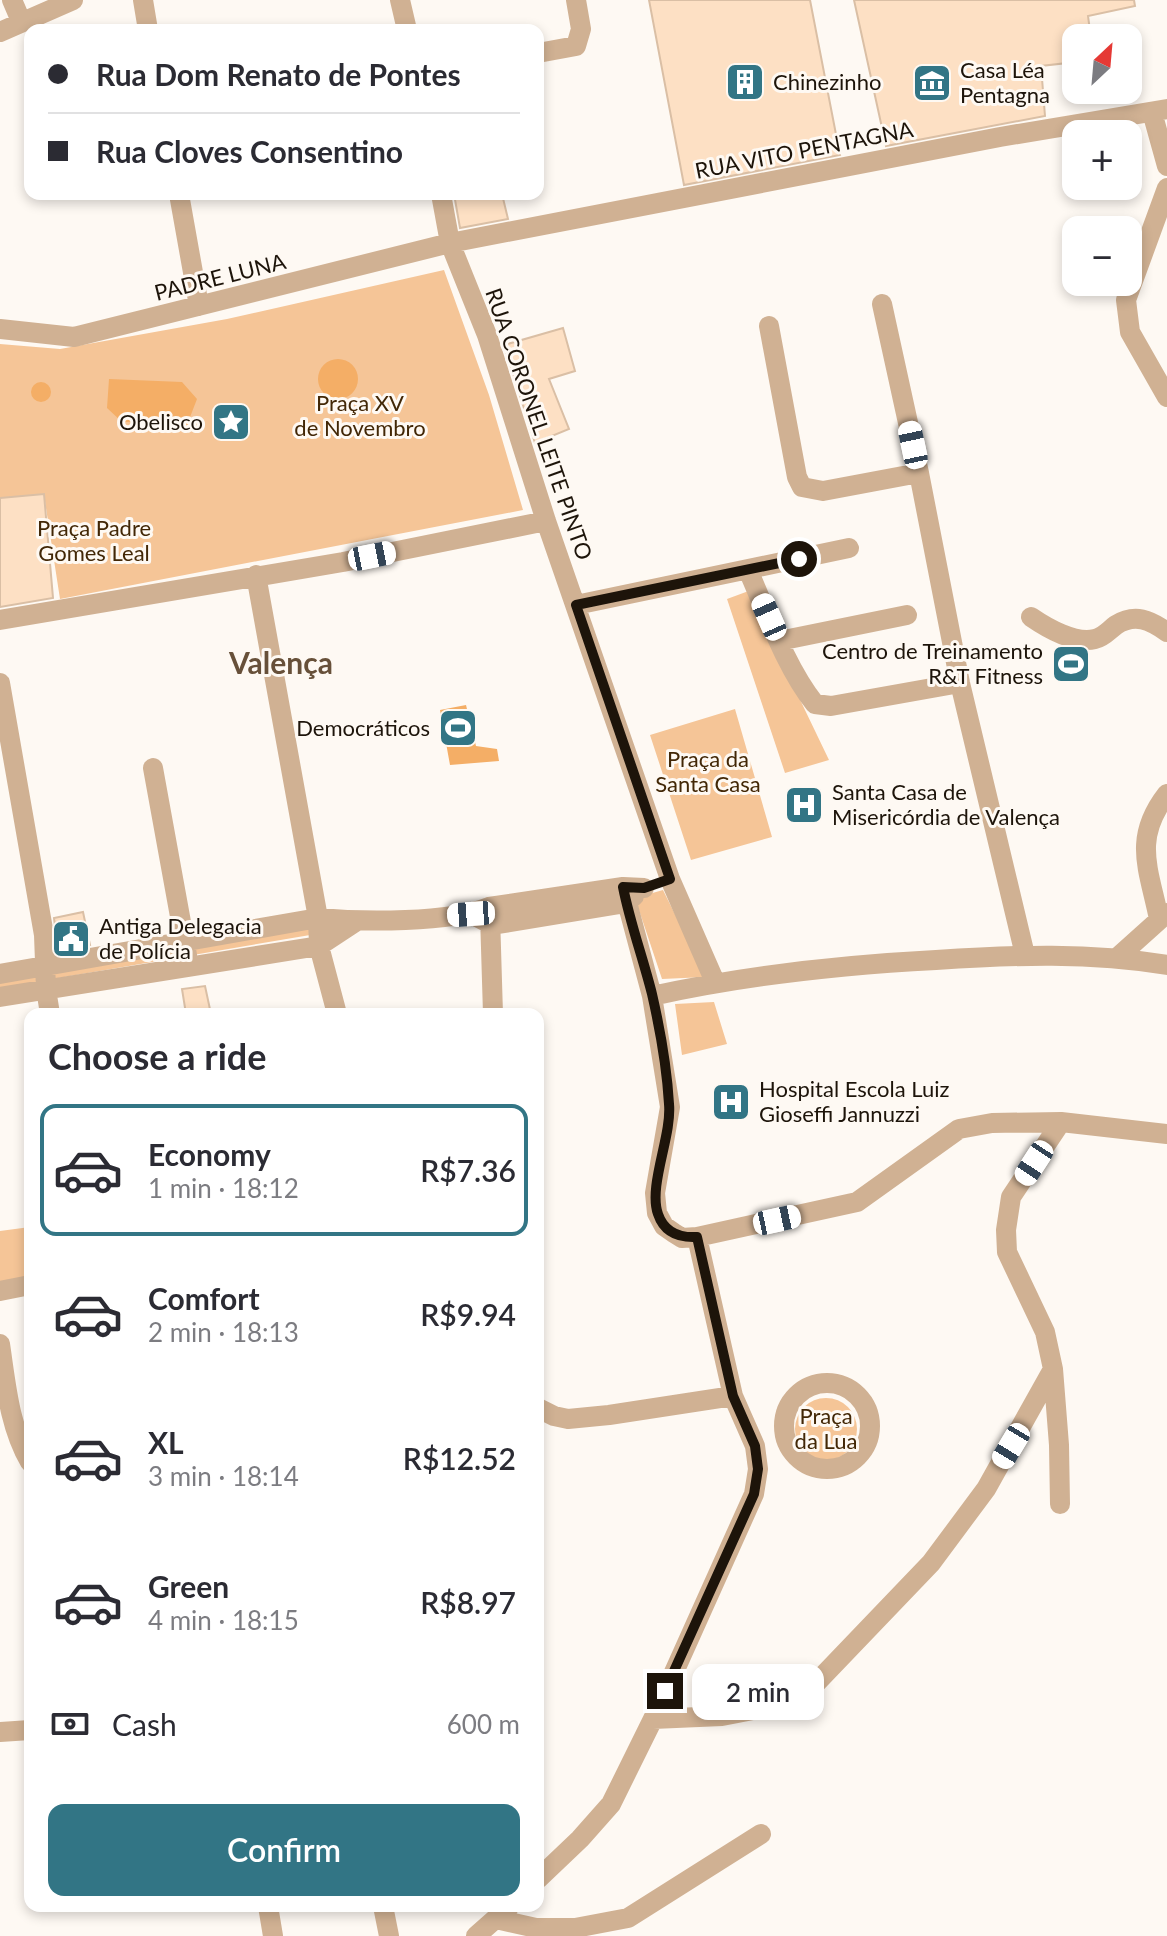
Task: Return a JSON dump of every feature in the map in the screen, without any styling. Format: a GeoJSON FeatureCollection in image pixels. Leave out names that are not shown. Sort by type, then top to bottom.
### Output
{"type":"FeatureCollection","features":[{"type":"Feature","properties":{"kind":"street"},"geometry":{"type":"LineString","coordinates":[[12,0],[21,21]]}},
{"type":"Feature","properties":{"kind":"street"},"geometry":{"type":"LineString","coordinates":[[0,32],[73,0]]}},
{"type":"Feature","properties":{"kind":"street"},"geometry":{"type":"LineString","coordinates":[[143,0],[147,24]]}},
{"type":"Feature","properties":{"kind":"street"},"geometry":{"type":"LineString","coordinates":[[400,0],[406,24]]}},
{"type":"Feature","properties":{"kind":"street"},"geometry":{"type":"LineString","coordinates":[[544,52],[576,46],[580,20],[576,0]]}},
{"type":"Feature","properties":{"kind":"street"},"geometry":{"type":"LineString","coordinates":[[1160,111],[1167,166]]}},
{"type":"Feature","properties":{"kind":"street","name":"RUA VITO PENTAGNA"},"geometry":{"type":"LineString","coordinates":[[450,243],[984,140],[1160,111]]}},
{"type":"Feature","properties":{"kind":"street"},"geometry":{"type":"LineString","coordinates":[[1167,188],[1126,300],[1130,332],[1167,397]]}},
{"type":"Feature","properties":{"kind":"street"},"geometry":{"type":"LineString","coordinates":[[180,200],[199,306]]}},
{"type":"Feature","properties":{"kind":"street","name":"RUA CORONEL LEITE PINTO"},"geometry":{"type":"LineString","coordinates":[[442,200],[450,243],[487,335],[546,521],[670,879],[715,982]]}},
{"type":"Feature","properties":{"kind":"street","name":"PADRE LUNA"},"geometry":{"type":"LineString","coordinates":[[0,329],[74,337],[450,243]]}},
{"type":"Feature","properties":{"kind":"street"},"geometry":{"type":"LineString","coordinates":[[882,304],[960,683],[1025,955]]}},
{"type":"Feature","properties":{"kind":"street"},"geometry":{"type":"LineString","coordinates":[[769,326],[797,477],[802,487],[823,491],[919,473]]}},
{"type":"Feature","properties":{"kind":"street"},"geometry":{"type":"LineString","coordinates":[[0,620],[343,562],[546,521]]}},
{"type":"Feature","properties":{"kind":"street"},"geometry":{"type":"LineString","coordinates":[[576,605],[849,548]]}},
{"type":"Feature","properties":{"kind":"street"},"geometry":{"type":"LineString","coordinates":[[748,570],[779,641],[815,704],[831,706],[960,683]]}},
{"type":"Feature","properties":{"kind":"street"},"geometry":{"type":"LineString","coordinates":[[256,575],[318,918],[319,946],[335,1008]]}},
{"type":"Feature","properties":{"kind":"street"},"geometry":{"type":"LineString","coordinates":[[779,641],[907,615]]}},
{"type":"Feature","properties":{"kind":"street"},"geometry":{"type":"LineString","coordinates":[[1031,617],[1042,625],[1080,639],[1094,640],[1116,625],[1134,618],[1150,620],[1167,632]]}},
{"type":"Feature","properties":{"kind":"street"},"geometry":{"type":"LineString","coordinates":[[0,683],[44,935],[49,1008]]}},
{"type":"Feature","properties":{"kind":"street"},"geometry":{"type":"LineString","coordinates":[[153,768],[189,967]]}},
{"type":"Feature","properties":{"kind":"street"},"geometry":{"type":"LineString","coordinates":[[1118,957],[1163,916],[1145,854],[1146,833],[1151,818],[1167,794]]}},
{"type":"Feature","properties":{"kind":"street"},"geometry":{"type":"LineString","coordinates":[[0,974],[318,918],[357,921],[484,915],[624,895],[670,879]]}},
{"type":"Feature","properties":{"kind":"street"},"geometry":{"type":"LineString","coordinates":[[624,895],[652,996],[670,1107],[655,1193],[657,1213],[664,1226],[682,1238],[857,1202],[959,1129],[992,1123],[1061,1122],[1167,1134]]}},
{"type":"Feature","properties":{"kind":"street"},"geometry":{"type":"LineString","coordinates":[[484,915],[492,1008]]}},
{"type":"Feature","properties":{"kind":"street"},"geometry":{"type":"LineString","coordinates":[[0,997],[319,946],[357,921]]}},
{"type":"Feature","properties":{"kind":"street"},"geometry":{"type":"LineString","coordinates":[[652,996],[715,982],[865,964],[1025,955],[1118,957],[1167,965]]}},
{"type":"Feature","properties":{"kind":"street"},"geometry":{"type":"LineString","coordinates":[[1060,1504],[1053,1369],[1045,1332],[1007,1252],[1006,1230],[1011,1197],[1061,1122]]}},
{"type":"Feature","properties":{"kind":"street"},"geometry":{"type":"LineString","coordinates":[[544,1873],[611,1804],[653,1719],[754,1494],[758,1469],[755,1446],[733,1396],[697,1237]]}},
{"type":"Feature","properties":{"kind":"street"},"geometry":{"type":"LineString","coordinates":[[0,1291],[24,1286]]}},
{"type":"Feature","properties":{"kind":"street"},"geometry":{"type":"LineString","coordinates":[[0,1344],[8,1399],[24,1452]]}},
{"type":"Feature","properties":{"kind":"street"},"geometry":{"type":"LineString","coordinates":[[653,1719],[722,1716],[778,1705],[817,1682],[931,1563],[986,1489],[1053,1369]]}},
{"type":"Feature","properties":{"kind":"street"},"geometry":{"type":"LineString","coordinates":[[824,1383],[851,1390],[868,1413],[868,1441],[861,1454],[850,1463],[822,1469],[808,1465],[788,1445],[784,1432],[790,1404],[810,1386],[824,1383]]}},
{"type":"Feature","properties":{"kind":"street"},"geometry":{"type":"LineString","coordinates":[[544,1411],[568,1419],[733,1396]]}},
{"type":"Feature","properties":{"kind":"street"},"geometry":{"type":"LineString","coordinates":[[755,1446],[788,1445]]}},
{"type":"Feature","properties":{"kind":"street"},"geometry":{"type":"LineString","coordinates":[[0,1732],[24,1730]]}},
{"type":"Feature","properties":{"kind":"street"},"geometry":{"type":"LineString","coordinates":[[476,1936],[503,1912],[536,1928],[575,1928],[628,1918],[761,1834]]}},
{"type":"Feature","properties":{"kind":"street"},"geometry":{"type":"LineString","coordinates":[[269,1912],[273,1936]]}},
{"type":"Feature","properties":{"kind":"street"},"geometry":{"type":"LineString","coordinates":[[384,1912],[389,1936]]}},
{"type":"Feature","properties":{"kind":"green space","name":"Praça XV de Novembro"},"geometry":{"type":"Polygon","coordinates":[[[444,270],[489,395],[523,510],[60,599],[44,495],[0,498],[0,344],[60,349],[227,319],[444,270]]]}},
{"type":"Feature","properties":{"kind":"green space"},"geometry":{"type":"Polygon","coordinates":[[[754,589],[792,683],[829,760],[785,773],[727,599],[754,589]]]}},
{"type":"Feature","properties":{"kind":"green space","name":"Praça da Santa Casa"},"geometry":{"type":"Polygon","coordinates":[[[735,709],[772,837],[691,860],[650,735],[735,709]]]}},
{"type":"Feature","properties":{"kind":"green space"},"geometry":{"type":"Polygon","coordinates":[[[663,890],[706,977],[662,979],[635,898],[663,890]]]}},
{"type":"Feature","properties":{"kind":"green space"},"geometry":{"type":"Polygon","coordinates":[[[315,921],[316,934],[0,988],[0,978],[315,921]]]}},
{"type":"Feature","properties":{"kind":"green space"},"geometry":{"type":"Polygon","coordinates":[[[714,1002],[727,1044],[682,1055],[675,1004],[714,1002]]]}},
{"type":"Feature","properties":{"kind":"green space"},"geometry":{"type":"Polygon","coordinates":[[[24,1228],[24,1279],[0,1283],[0,1231],[24,1228]]]}},
{"type":"Feature","properties":{"kind":"green space","name":"Praça da Lua"},"geometry":{"type":"Polygon","coordinates":[[[826,1398],[838,1400],[848,1407],[855,1417],[855,1441],[848,1451],[838,1458],[826,1460],[814,1458],[804,1451],[797,1441],[795,1429],[797,1417],[804,1407],[814,1400],[826,1398]]]}},
{"type":"Feature","properties":{"kind":"shaded area"},"geometry":{"type":"Polygon","coordinates":[[[338,359],[352,365],[358,379],[352,393],[338,399],[324,393],[318,379],[324,365],[338,359]]]}},
{"type":"Feature","properties":{"kind":"shaded area"},"geometry":{"type":"Polygon","coordinates":[[[109,379],[182,382],[197,399],[187,425],[160,421],[122,422],[107,408],[109,379]]]}},
{"type":"Feature","properties":{"kind":"shaded area"},"geometry":{"type":"Polygon","coordinates":[[[41,382],[48,385],[51,392],[48,399],[41,402],[34,399],[31,392],[34,385],[41,382]]]}},
{"type":"Feature","properties":{"kind":"shaded area","name":"Democráticos"},"geometry":{"type":"Polygon","coordinates":[[[466,705],[476,746],[497,749],[499,761],[450,765],[440,710],[466,705]]]}},
{"type":"Feature","properties":{"kind":"building","name":"Chinezinho"},"geometry":{"type":"Polygon","coordinates":[[[649,0],[810,0],[840,155],[684,185],[649,0]]]}},
{"type":"Feature","properties":{"kind":"building"},"geometry":{"type":"Polygon","coordinates":[[[854,0],[1134,0],[1135,6],[1088,16],[1089,24],[1062,24],[1062,64],[1041,66],[1045,116],[886,146],[854,0]]]}},
{"type":"Feature","properties":{"kind":"building"},"geometry":{"type":"Polygon","coordinates":[[[455,200],[503,200],[508,219],[460,228],[455,200]]]}},
{"type":"Feature","properties":{"kind":"building"},"geometry":{"type":"Polygon","coordinates":[[[563,328],[575,371],[549,379],[569,429],[535,443],[504,345],[563,328]]]}},
{"type":"Feature","properties":{"kind":"building"},"geometry":{"type":"Polygon","coordinates":[[[44,494],[53,598],[0,607],[0,498],[44,494]]]}},
{"type":"Feature","properties":{"kind":"building","name":"Antiga Delegacia de Polícia"},"geometry":{"type":"Polygon","coordinates":[[[83,912],[90,945],[58,951],[54,918],[83,912]]]}},
{"type":"Feature","properties":{"kind":"building"},"geometry":{"type":"Polygon","coordinates":[[[205,986],[210,1008],[185,1008],[182,989],[205,986]]]}},
{"type":"Feature","properties":{"kind":"place","name":"Chinezinho"},"geometry":{"type":"Point","coordinates":[745,82]}},
{"type":"Feature","properties":{"kind":"place","name":"Casa Léa Pentagna"},"geometry":{"type":"Point","coordinates":[932,83]}},
{"type":"Feature","properties":{"kind":"place","name":"Obelisco"},"geometry":{"type":"Point","coordinates":[231,422]}},
{"type":"Feature","properties":{"kind":"place","name":"Centro de Treinamento R&T Fitness"},"geometry":{"type":"Point","coordinates":[1071,664]}},
{"type":"Feature","properties":{"kind":"place","name":"Democráticos"},"geometry":{"type":"Point","coordinates":[458,728]}},
{"type":"Feature","properties":{"kind":"place","name":"Santa Casa de Misericórdia de Valença"},"geometry":{"type":"Point","coordinates":[804,805]}},
{"type":"Feature","properties":{"kind":"place","name":"Antiga Delegacia de Polícia"},"geometry":{"type":"Point","coordinates":[71,939]}},
{"type":"Feature","properties":{"kind":"place","name":"Hospital Escola Luiz Gioseffi Jannuzzi"},"geometry":{"type":"Point","coordinates":[731,1102]}},
{"type":"Feature","properties":{"kind":"district","name":"Valença"},"geometry":{"type":"Point","coordinates":[281,664]}},
{"type":"Feature","properties":{"kind":"route"},"geometry":{"type":"LineString","coordinates":[[665,1691],[754,1494],[758,1469],[755,1446],[733,1396],[697,1237],[682,1238],[664,1226],[657,1213],[655,1193],[670,1107],[652,996],[623,887],[644,888],[670,879],[576,605],[799,559]]}},
{"type":"Feature","properties":{"kind":"park label","name":"Praça Padre Gomes Leal"},"geometry":{"type":"Point","coordinates":[94,540]}}]}
